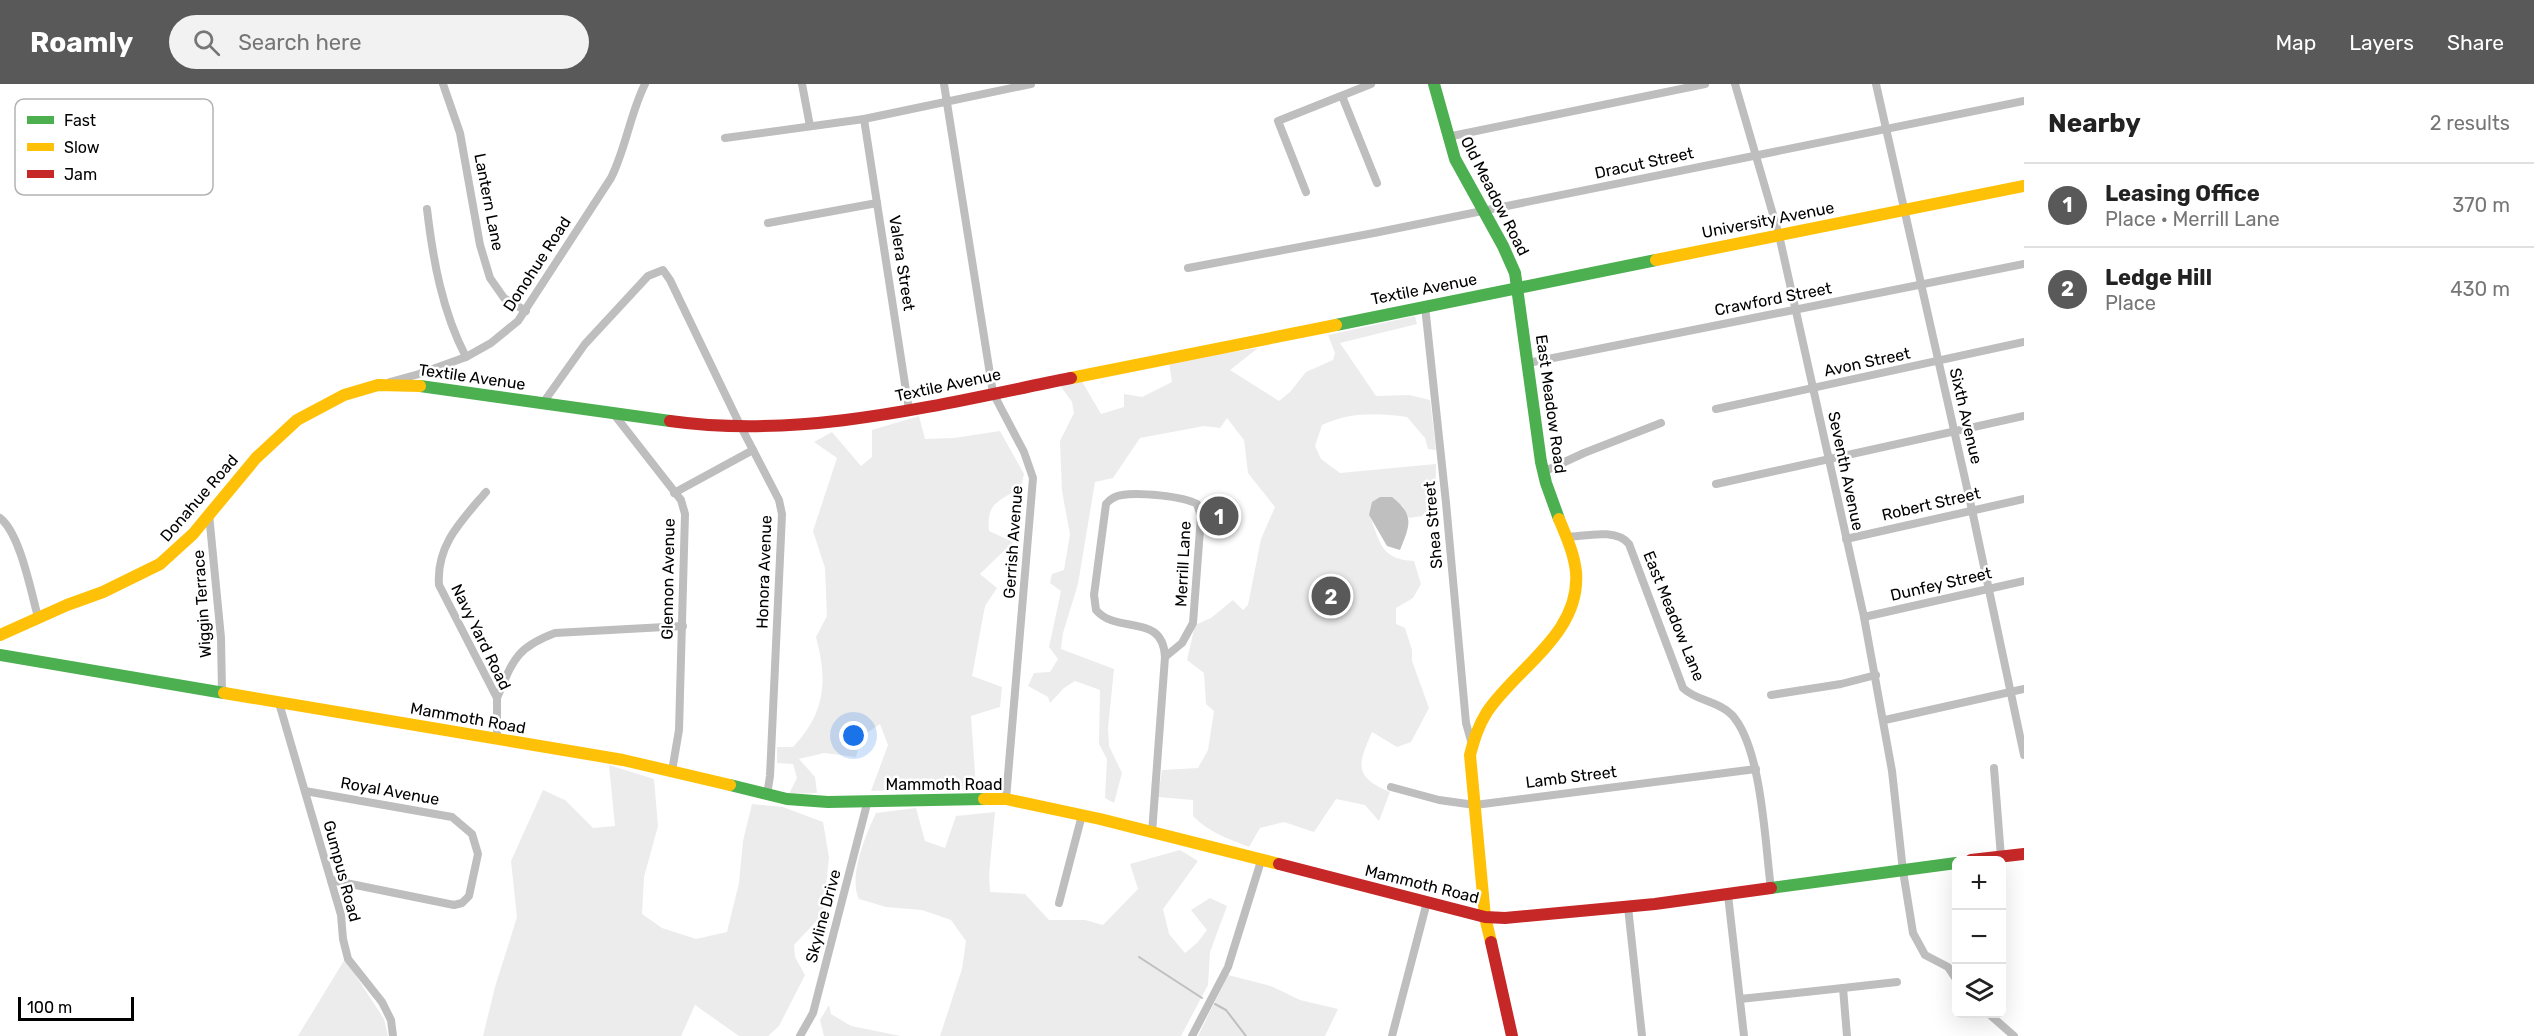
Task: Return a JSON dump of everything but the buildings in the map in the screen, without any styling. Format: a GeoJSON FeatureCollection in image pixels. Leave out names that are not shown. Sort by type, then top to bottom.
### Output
{"type":"FeatureCollection","features":[{"type":"Feature","properties":{"kind":"main road","name":"Old Meadow Road"},"geometry":{"type":"LineString","coordinates":[[1434,84],[1447,137],[1460,169],[1506,248],[1515,273],[1523,323]]}},
{"type":"Feature","properties":{"kind":"main road","name":"University Avenue"},"geometry":{"type":"LineString","coordinates":[[1518,287],[2024,186]]}},
{"type":"Feature","properties":{"kind":"main road","name":"Textile Avenue"},"geometry":{"type":"LineString","coordinates":[[378,385],[412,385],[676,422],[783,426],[833,423],[909,410],[1518,287]]}},
{"type":"Feature","properties":{"kind":"main road","name":"East Meadow Road"},"geometry":{"type":"LineString","coordinates":[[1471,741],[1498,699],[1545,648],[1567,616],[1574,598],[1576,572],[1567,537],[1543,472],[1523,323]]}},
{"type":"Feature","properties":{"kind":"main road","name":"Donahue Road"},"geometry":{"type":"LineString","coordinates":[[14,658],[2,644],[1,635],[38,617],[103,592],[160,564],[179,549],[256,458],[297,420],[344,395],[378,385]]}},
{"type":"Feature","properties":{"kind":"main road","name":"Mammoth Road"},"geometry":{"type":"LineString","coordinates":[[0,655],[497,739],[672,771],[767,795],[811,802],[947,798],[1006,799],[1082,815],[1485,917],[1505,918],[1628,907],[1952,864]]}},
{"type":"Feature","properties":{"kind":"main road"},"geometry":{"type":"LineString","coordinates":[[1471,741],[1470,755],[1485,917],[1512,1036]]}},
{"type":"Feature","properties":{"kind":"main road"},"geometry":{"type":"LineString","coordinates":[[2006,856],[2024,854]]}},
{"type":"Feature","properties":{"kind":"street","name":"Lantern Lane"},"geometry":{"type":"LineString","coordinates":[[443,84],[460,133],[480,245],[490,278],[504,298],[526,311]]}},
{"type":"Feature","properties":{"kind":"street","name":"Donohue Road"},"geometry":{"type":"LineString","coordinates":[[378,385],[419,374],[466,357],[504,334],[526,311],[611,178],[620,159],[631,116],[645,84]]}},
{"type":"Feature","properties":{"kind":"street"},"geometry":{"type":"LineString","coordinates":[[802,84],[810,126]]}},
{"type":"Feature","properties":{"kind":"street","name":"Gerrish Avenue"},"geometry":{"type":"LineString","coordinates":[[944,84],[993,393],[1023,452],[1033,478],[1006,799]]}},
{"type":"Feature","properties":{"kind":"street"},"geometry":{"type":"LineString","coordinates":[[725,138],[864,119],[1031,84]]}},
{"type":"Feature","properties":{"kind":"street"},"geometry":{"type":"LineString","coordinates":[[1306,192],[1278,121],[1371,84]]}},
{"type":"Feature","properties":{"kind":"street"},"geometry":{"type":"LineString","coordinates":[[1447,137],[1705,84]]}},
{"type":"Feature","properties":{"kind":"street","name":"Seventh Avenue"},"geometry":{"type":"LineString","coordinates":[[1735,84],[1779,235],[1864,617],[1885,720],[1912,933],[1917,945],[1925,955],[1948,967],[1952,973]]}},
{"type":"Feature","properties":{"kind":"street","name":"Sixth Avenue"},"geometry":{"type":"LineString","coordinates":[[1876,84],[1972,510],[2024,755]]}},
{"type":"Feature","properties":{"kind":"street"},"geometry":{"type":"LineString","coordinates":[[1342,96],[1377,183]]}},
{"type":"Feature","properties":{"kind":"street","name":"Dracut Street"},"geometry":{"type":"LineString","coordinates":[[1188,268],[1484,211],[2024,101]]}},
{"type":"Feature","properties":{"kind":"street","name":"Valera Street"},"geometry":{"type":"LineString","coordinates":[[864,119],[909,410]]}},
{"type":"Feature","properties":{"kind":"street"},"geometry":{"type":"LineString","coordinates":[[768,224],[877,204]]}},
{"type":"Feature","properties":{"kind":"street"},"geometry":{"type":"LineString","coordinates":[[427,209],[432,249],[441,288],[453,332],[466,357]]}},
{"type":"Feature","properties":{"kind":"street","name":"Crawford Street"},"geometry":{"type":"LineString","coordinates":[[1528,363],[2024,264]]}},
{"type":"Feature","properties":{"kind":"street","name":"Honora Avenue"},"geometry":{"type":"LineString","coordinates":[[543,403],[585,344],[648,276],[662,270],[670,280],[779,500],[783,526],[770,776],[767,795]]}},
{"type":"Feature","properties":{"kind":"street","name":"Shea Street"},"geometry":{"type":"LineString","coordinates":[[1425,306],[1466,723],[1471,741]]}},
{"type":"Feature","properties":{"kind":"street","name":"Avon Street"},"geometry":{"type":"LineString","coordinates":[[1716,409],[2024,342]]}},
{"type":"Feature","properties":{"kind":"street","name":"Glennon Avenue"},"geometry":{"type":"LineString","coordinates":[[613,413],[681,500],[687,527],[679,730],[672,771]]}},
{"type":"Feature","properties":{"kind":"street"},"geometry":{"type":"LineString","coordinates":[[1716,484],[2024,417]]}},
{"type":"Feature","properties":{"kind":"street"},"geometry":{"type":"LineString","coordinates":[[1543,472],[1661,423]]}},
{"type":"Feature","properties":{"kind":"street"},"geometry":{"type":"LineString","coordinates":[[674,493],[753,450]]}},
{"type":"Feature","properties":{"kind":"street","name":"Navy Yard Road"},"geometry":{"type":"LineString","coordinates":[[486,492],[446,542],[439,585],[497,698],[497,739]]}},
{"type":"Feature","properties":{"kind":"street","name":"Merrill Lane"},"geometry":{"type":"LineString","coordinates":[[1152,833],[1165,657],[1162,640],[1147,628],[1112,620],[1096,610],[1094,595],[1106,504],[1117,496],[1130,494],[1185,499],[1197,504],[1200,510],[1202,524],[1193,623],[1182,643],[1165,657]]}},
{"type":"Feature","properties":{"kind":"street","name":"Robert Street"},"geometry":{"type":"LineString","coordinates":[[1846,539],[2024,499]]}},
{"type":"Feature","properties":{"kind":"street","name":"Wiggin Terrace"},"geometry":{"type":"LineString","coordinates":[[209,514],[221,638],[222,692]]}},
{"type":"Feature","properties":{"kind":"street"},"geometry":{"type":"LineString","coordinates":[[0,518],[6,523],[14,538],[38,617]]}},
{"type":"Feature","properties":{"kind":"street","name":"East Meadow Lane"},"geometry":{"type":"LineString","coordinates":[[1567,537],[1617,536],[1625,539],[1629,544],[1683,688],[1691,695],[1730,713],[1751,752],[1756,769]]}},
{"type":"Feature","properties":{"kind":"street","name":"Dunfey Street"},"geometry":{"type":"LineString","coordinates":[[1864,617],[2024,581]]}},
{"type":"Feature","properties":{"kind":"street"},"geometry":{"type":"LineString","coordinates":[[497,698],[513,662],[521,651],[536,640],[555,633],[683,626]]}},
{"type":"Feature","properties":{"kind":"street"},"geometry":{"type":"LineString","coordinates":[[1771,695],[1841,684],[1876,675]]}},
{"type":"Feature","properties":{"kind":"street"},"geometry":{"type":"LineString","coordinates":[[1885,720],[2024,689]]}},
{"type":"Feature","properties":{"kind":"street","name":"Gumpus Road"},"geometry":{"type":"LineString","coordinates":[[279,703],[341,915],[343,939],[348,958],[382,1002],[391,1020],[393,1036]]}},
{"type":"Feature","properties":{"kind":"street"},"geometry":{"type":"LineString","coordinates":[[1994,768],[2001,856]]}},
{"type":"Feature","properties":{"kind":"street"},"geometry":{"type":"LineString","coordinates":[[1756,769],[1771,889]]}},
{"type":"Feature","properties":{"kind":"street","name":"Lamb Street"},"geometry":{"type":"LineString","coordinates":[[1391,787],[1439,800],[1475,805],[1756,769]]}},
{"type":"Feature","properties":{"kind":"street","name":"Royal Avenue"},"geometry":{"type":"LineString","coordinates":[[305,791],[452,817],[472,834],[478,854],[469,896],[462,903],[454,905],[331,880]]}},
{"type":"Feature","properties":{"kind":"street","name":"Skyline Drive"},"geometry":{"type":"LineString","coordinates":[[800,1036],[813,1013],[868,800]]}},
{"type":"Feature","properties":{"kind":"street"},"geometry":{"type":"LineString","coordinates":[[1059,903],[1082,815]]}},
{"type":"Feature","properties":{"kind":"street"},"geometry":{"type":"LineString","coordinates":[[1192,1036],[1228,967],[1261,861]]}},
{"type":"Feature","properties":{"kind":"street"},"geometry":{"type":"LineString","coordinates":[[1728,895],[1744,1036]]}},
{"type":"Feature","properties":{"kind":"street"},"geometry":{"type":"LineString","coordinates":[[1392,1036],[1427,902]]}},
{"type":"Feature","properties":{"kind":"street"},"geometry":{"type":"LineString","coordinates":[[1628,907],[1642,1036]]}},
{"type":"Feature","properties":{"kind":"street"},"geometry":{"type":"LineString","coordinates":[[1740,999],[1897,982]]}},
{"type":"Feature","properties":{"kind":"street"},"geometry":{"type":"LineString","coordinates":[[1843,988],[1847,1036]]}},
{"type":"Feature","properties":{"kind":"street"},"geometry":{"type":"LineString","coordinates":[[1992,1018],[2003,1032],[2014,1036]]}},
{"type":"Feature","properties":{"kind":"shaded area"},"geometry":{"type":"Polygon","coordinates":[[[1415,316],[1417,324],[1340,343],[1376,396],[1409,395],[1430,400],[1436,450],[1428,449],[1425,438],[1407,417],[1374,414],[1343,418],[1322,425],[1315,446],[1321,459],[1340,473],[1436,464],[1435,502],[1422,516],[1409,518],[1402,505],[1369,514],[1379,540],[1388,553],[1403,560],[1414,561],[1421,584],[1413,598],[1396,608],[1396,624],[1405,628],[1412,650],[1412,661],[1429,708],[1411,742],[1397,747],[1372,732],[1362,761],[1364,775],[1390,792],[1379,821],[1365,805],[1336,799],[1314,832],[1284,822],[1260,828],[1249,847],[1199,822],[1193,816],[1193,800],[1158,797],[1162,770],[1198,768],[1208,750],[1214,711],[1206,704],[1204,673],[1187,660],[1195,625],[1211,618],[1233,600],[1243,610],[1248,605],[1261,539],[1275,507],[1248,473],[1244,440],[1227,418],[1220,428],[1204,426],[1140,438],[1113,478],[1095,482],[1078,584],[1063,633],[1061,649],[1114,669],[1108,728],[1109,746],[1122,773],[1114,803],[1105,798],[1107,759],[1099,744],[1100,690],[1075,681],[1064,688],[1050,703],[1048,697],[1028,686],[1034,673],[1050,672],[1058,659],[1049,647],[1061,591],[1050,583],[1052,574],[1064,570],[1070,534],[1062,491],[1060,441],[1074,413],[1072,402],[1060,385],[1080,378],[1101,414],[1124,407],[1124,394],[1142,397],[1172,382],[1169,362],[1258,348],[1230,370],[1279,401],[1290,392],[1306,372],[1333,360],[1335,353],[1328,335],[1415,316]]]}},
{"type":"Feature","properties":{"kind":"shaded area"},"geometry":{"type":"Polygon","coordinates":[[[919,416],[925,439],[954,438],[1000,431],[1024,474],[1021,487],[1000,500],[992,508],[990,514],[989,531],[1013,542],[980,574],[997,588],[985,606],[972,676],[1002,687],[1000,707],[971,716],[976,788],[871,791],[888,745],[880,724],[861,737],[856,757],[824,753],[799,759],[815,777],[817,793],[789,794],[797,778],[793,764],[777,763],[777,747],[793,747],[812,722],[818,709],[822,668],[816,637],[827,616],[825,568],[813,531],[837,458],[814,442],[832,432],[861,466],[872,457],[872,430],[919,416]]]}},
{"type":"Feature","properties":{"kind":"shaded area"},"geometry":{"type":"Polygon","coordinates":[[[1380,497],[1392,497],[1407,515],[1408,527],[1400,550],[1387,546],[1369,515],[1372,502],[1380,497]]]}},
{"type":"Feature","properties":{"kind":"shaded area"},"geometry":{"type":"Polygon","coordinates":[[[609,765],[654,779],[658,826],[644,877],[642,914],[662,928],[696,939],[727,932],[739,883],[743,841],[752,804],[783,807],[823,822],[829,857],[823,914],[794,945],[795,957],[805,975],[779,1026],[768,1036],[739,1036],[695,1005],[681,1036],[483,1036],[495,987],[517,917],[511,861],[543,790],[565,800],[593,828],[615,826],[609,765]]]}},
{"type":"Feature","properties":{"kind":"shaded area"},"geometry":{"type":"Polygon","coordinates":[[[916,808],[925,841],[945,848],[956,816],[995,812],[989,875],[990,892],[1025,894],[1049,920],[1085,920],[1103,925],[1138,889],[1130,864],[1180,850],[1198,861],[1163,909],[1169,934],[1185,953],[1207,930],[1191,910],[1210,898],[1227,906],[1210,952],[1208,985],[1181,1036],[940,1036],[962,969],[966,941],[951,920],[922,910],[886,907],[859,899],[856,890],[860,856],[876,813],[916,808]]]}},
{"type":"Feature","properties":{"kind":"shaded area"},"geometry":{"type":"Polygon","coordinates":[[[345,959],[384,1019],[388,1036],[298,1036],[345,959]]]}},
{"type":"Feature","properties":{"kind":"shaded area"},"geometry":{"type":"Polygon","coordinates":[[[1228,975],[1271,986],[1300,1000],[1338,1009],[1325,1036],[1198,1036],[1228,975]]]}},
{"type":"Feature","properties":{"kind":"shaded area"},"geometry":{"type":"Polygon","coordinates":[[[829,1005],[831,1014],[851,1026],[901,1036],[824,1036],[820,1020],[829,1005]]]}},
{"type":"Feature","properties":{"kind":"waterway"},"geometry":{"type":"LineString","coordinates":[[1139,957],[1202,998]]}},
{"type":"Feature","properties":{"kind":"waterway"},"geometry":{"type":"LineString","coordinates":[[1215,1004],[1226,1010],[1246,1036]]}},
{"type":"Feature","properties":{"kind":"traffic: fast"},"geometry":{"type":"LineString","coordinates":[[1434,84],[1455,159],[1503,246],[1515,273],[1541,462],[1559,519]]}},
{"type":"Feature","properties":{"kind":"traffic: fast"},"geometry":{"type":"LineString","coordinates":[[1336,325],[1656,260]]}},
{"type":"Feature","properties":{"kind":"traffic: fast"},"geometry":{"type":"LineString","coordinates":[[420,386],[670,421]]}},
{"type":"Feature","properties":{"kind":"traffic: fast"},"geometry":{"type":"LineString","coordinates":[[0,655],[224,693]]}},
{"type":"Feature","properties":{"kind":"traffic: fast"},"geometry":{"type":"LineString","coordinates":[[730,785],[787,799],[828,802],[984,799]]}},
{"type":"Feature","properties":{"kind":"traffic: fast"},"geometry":{"type":"LineString","coordinates":[[1771,888],[1952,864]]}},
{"type":"Feature","properties":{"kind":"traffic: slow"},"geometry":{"type":"LineString","coordinates":[[1656,260],[2024,186]]}},
{"type":"Feature","properties":{"kind":"traffic: slow"},"geometry":{"type":"LineString","coordinates":[[1071,378],[1336,325]]}},
{"type":"Feature","properties":{"kind":"traffic: slow"},"geometry":{"type":"LineString","coordinates":[[0,635],[67,605],[103,592],[160,564],[193,534],[256,458],[297,420],[344,395],[378,385],[420,386]]}},
{"type":"Feature","properties":{"kind":"traffic: slow"},"geometry":{"type":"LineString","coordinates":[[1491,942],[1485,917],[1470,755],[1487,712],[1545,648],[1558,632],[1568,614],[1575,594],[1576,572],[1572,551],[1559,519]]}},
{"type":"Feature","properties":{"kind":"traffic: slow"},"geometry":{"type":"LineString","coordinates":[[224,693],[623,760],[730,785]]}},
{"type":"Feature","properties":{"kind":"traffic: slow"},"geometry":{"type":"LineString","coordinates":[[984,799],[1006,799],[1100,819],[1279,864]]}},
{"type":"Feature","properties":{"kind":"traffic: jam"},"geometry":{"type":"LineString","coordinates":[[670,421],[721,426],[822,423],[922,408],[1071,378]]}},
{"type":"Feature","properties":{"kind":"traffic: jam"},"geometry":{"type":"LineString","coordinates":[[2006,856],[2024,854]]}},
{"type":"Feature","properties":{"kind":"traffic: jam"},"geometry":{"type":"LineString","coordinates":[[1279,864],[1485,917],[1505,918],[1655,904],[1771,888]]}},
{"type":"Feature","properties":{"kind":"traffic: jam"},"geometry":{"type":"LineString","coordinates":[[1491,942],[1512,1036]]}},
{"type":"Feature","properties":{"kind":"place","name":"Leasing Office"},"geometry":{"type":"Point","coordinates":[1219,516]}},
{"type":"Feature","properties":{"kind":"place","name":"Ledge Hill"},"geometry":{"type":"Point","coordinates":[1331,596]}}]}
